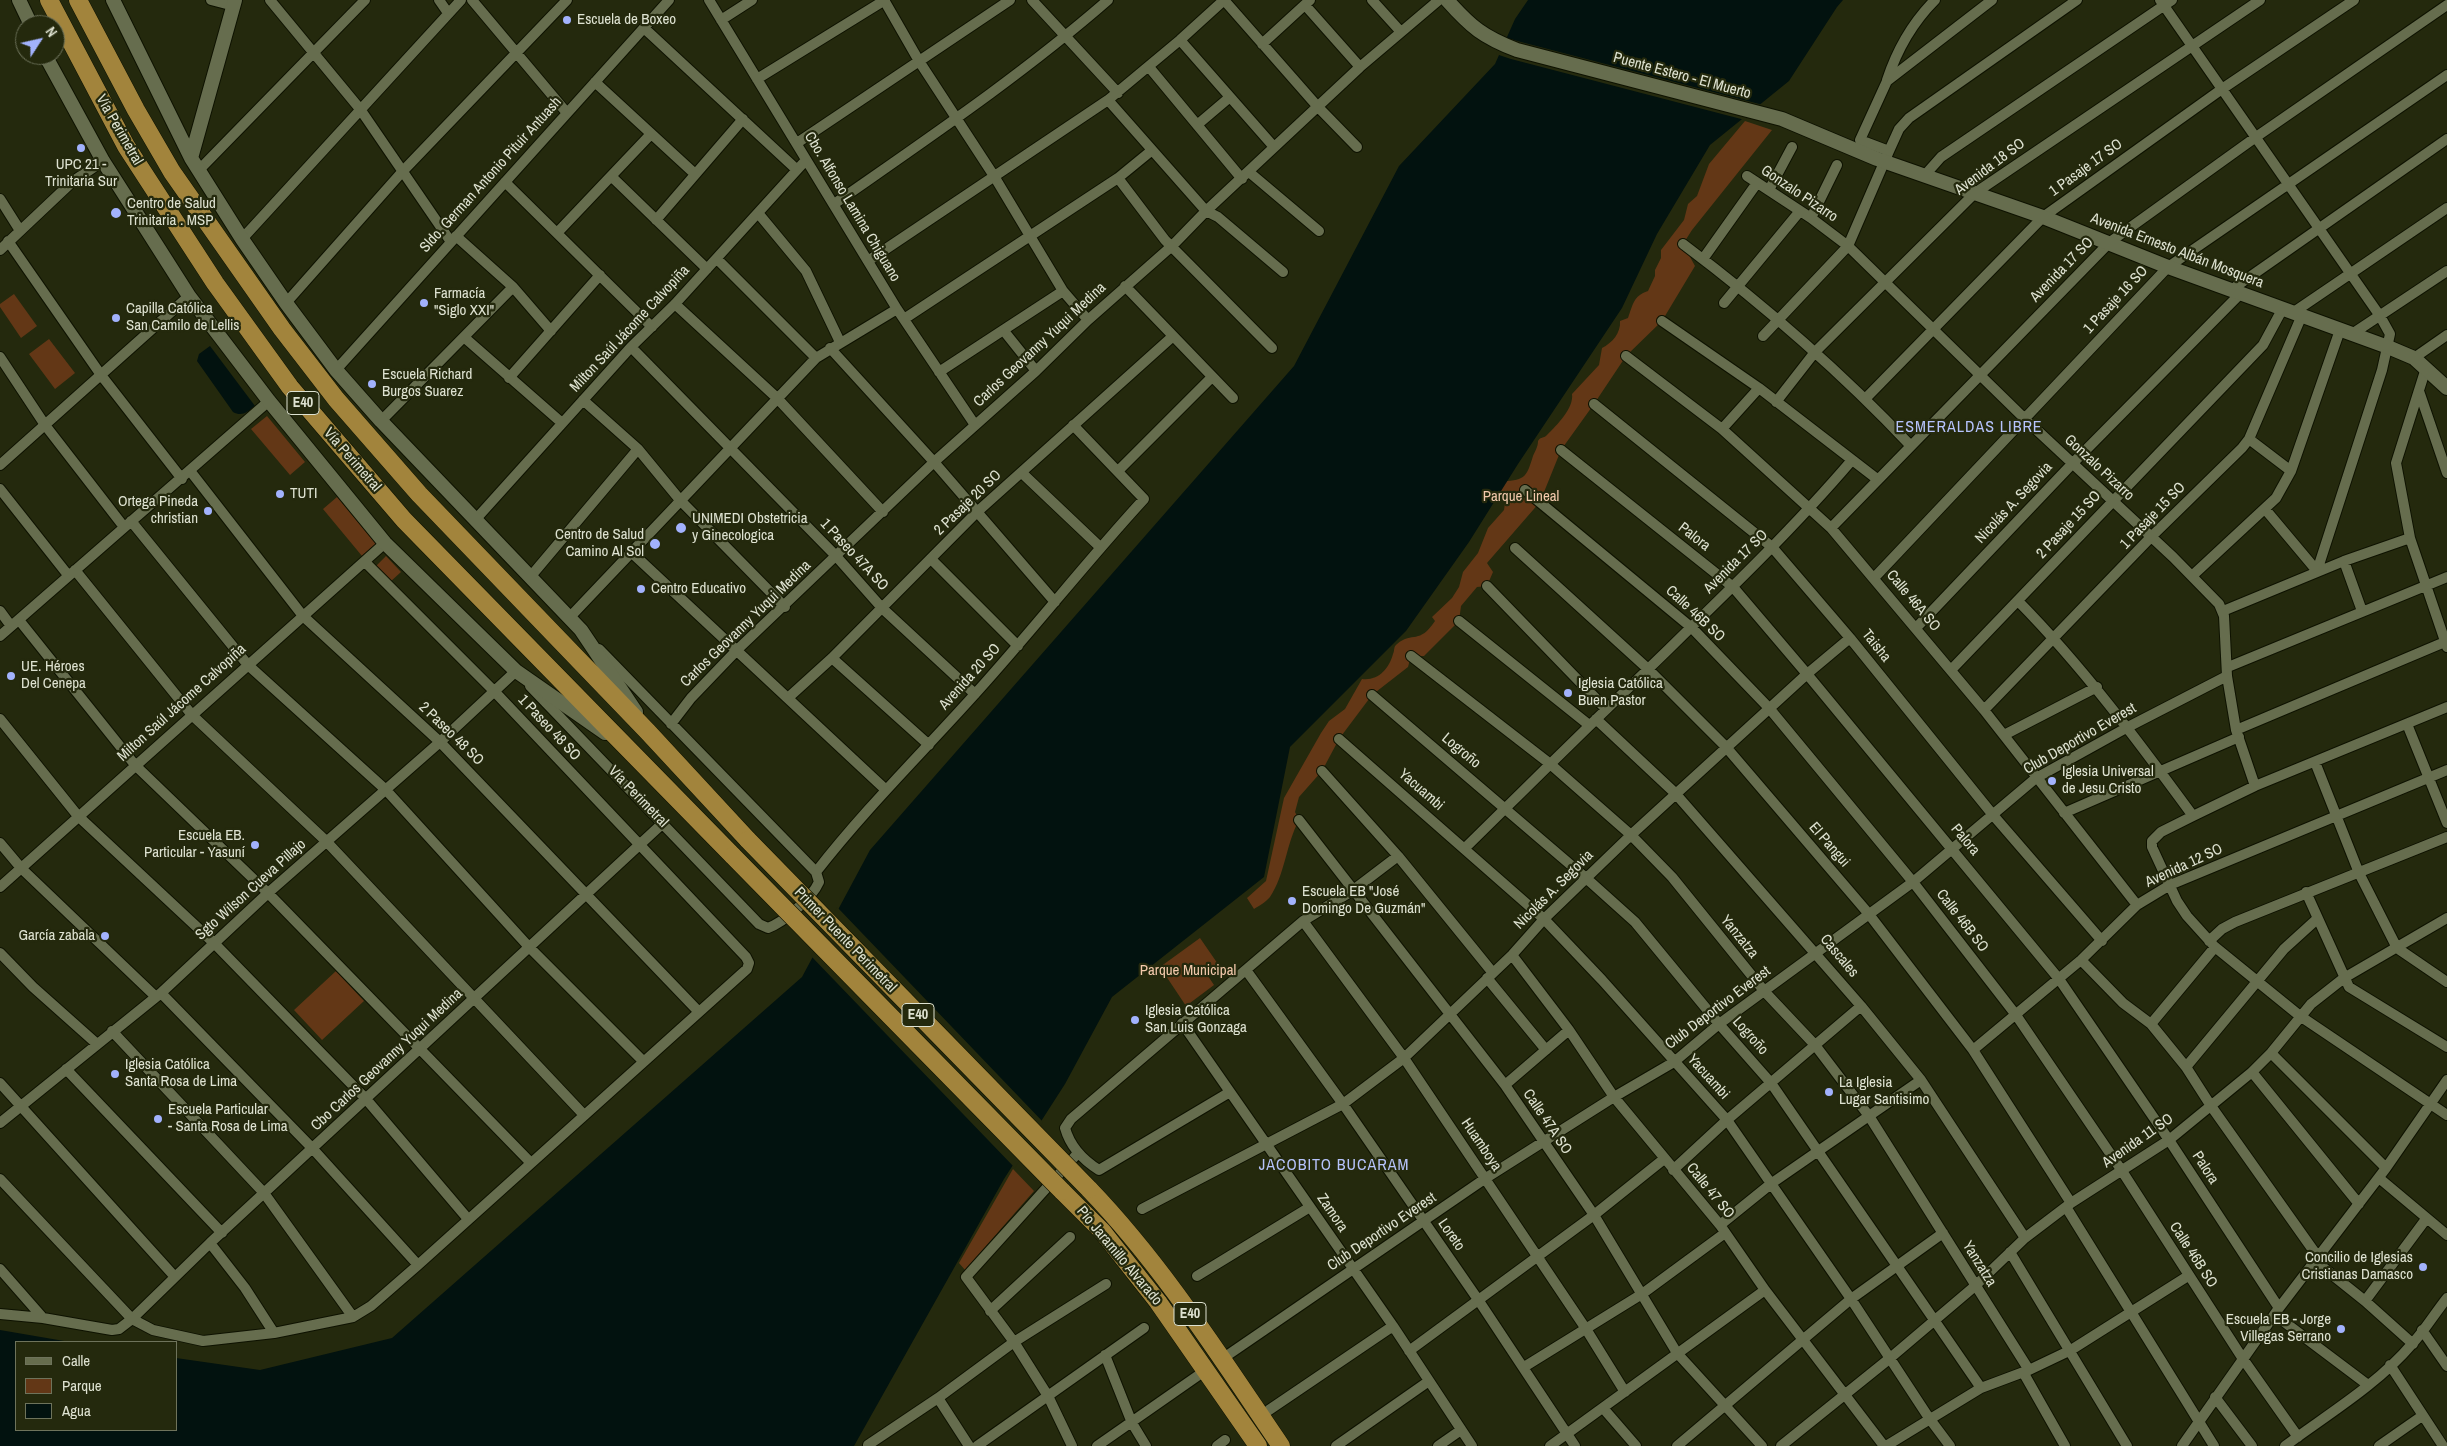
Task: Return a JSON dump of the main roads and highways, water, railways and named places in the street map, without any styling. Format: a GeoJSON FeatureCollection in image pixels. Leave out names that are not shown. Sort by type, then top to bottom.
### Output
{"type":"FeatureCollection","features":[{"type":"Feature","properties":{"kind":"highway","name":"Vía Perimetral"},"geometry":{"type":"LineString","coordinates":[[49,0],[126,146],[215,283],[290,386],[404,520],[733,856]]}},
{"type":"Feature","properties":{"kind":"highway","name":"Vía Perimetral"},"geometry":{"type":"LineString","coordinates":[[78,0],[136,110],[177,179],[282,329],[336,400],[432,507],[648,732],[748,840]]}},
{"type":"Feature","properties":{"kind":"highway"},"geometry":{"type":"LineString","coordinates":[[90,0],[103,46]]}},
{"type":"Feature","properties":{"kind":"highway","name":"Primer Puente Perimetral"},"geometry":{"type":"LineString","coordinates":[[748,840],[1089,1189]]}},
{"type":"Feature","properties":{"kind":"highway","name":"Primer Puente Perimetral"},"geometry":{"type":"LineString","coordinates":[[733,856],[1062,1190]]}},
{"type":"Feature","properties":{"kind":"highway","name":"Pío Jaramillo Alvarado"},"geometry":{"type":"LineString","coordinates":[[1089,1189],[1120,1221],[1222,1359],[1281,1446]]}},
{"type":"Feature","properties":{"kind":"highway","name":"Pío Jaramillo Alvarado"},"geometry":{"type":"LineString","coordinates":[[1062,1190],[1102,1231],[1158,1302],[1258,1446]]}},
{"type":"Feature","properties":{"kind":"water"},"geometry":{"type":"Polygon","coordinates":[[[1528,0],[1843,0],[1789,81],[1710,145],[1657,234],[1622,308],[1518,464],[1469,542],[1406,631],[1290,747],[1264,877],[1112,997],[1065,1084],[1004,1179],[854,1446],[0,1446],[0,1330],[64,1341],[15,1341],[15,1431],[178,1431],[178,1358],[260,1370],[392,1338],[802,977],[870,850],[1294,366],[1399,166],[1495,64],[1515,19],[1528,0]]]}},
{"type":"Feature","properties":{"kind":"water"},"geometry":{"type":"Polygon","coordinates":[[[210,346],[255,406],[247,412],[239,414],[233,412],[197,361],[199,354],[210,346]]]}},
{"type":"Feature","properties":{"kind":"place","name":"Escuela de Boxeo"},"geometry":{"type":"Point","coordinates":[567,20]}},
{"type":"Feature","properties":{"kind":"place","name":"UPC 21 - Trinitaria Sur"},"geometry":{"type":"Point","coordinates":[81,148]}},
{"type":"Feature","properties":{"kind":"place","name":"Centro de Salud Trinitaria . MSP"},"geometry":{"type":"Point","coordinates":[116,213]}},
{"type":"Feature","properties":{"kind":"place","name":"Farmacía \"Siglo XXI\""},"geometry":{"type":"Point","coordinates":[424,303]}},
{"type":"Feature","properties":{"kind":"place","name":"Capilla Católica San Camilo de Lellis"},"geometry":{"type":"Point","coordinates":[116,318]}},
{"type":"Feature","properties":{"kind":"place","name":"Escuela Richard Burgos Suarez"},"geometry":{"type":"Point","coordinates":[372,384]}},
{"type":"Feature","properties":{"kind":"place","name":"TUTI"},"geometry":{"type":"Point","coordinates":[280,494]}},
{"type":"Feature","properties":{"kind":"place","name":"Ortega Pineda christian"},"geometry":{"type":"Point","coordinates":[208,511]}},
{"type":"Feature","properties":{"kind":"place","name":"UNIMEDI Obstetricia y Ginecologica"},"geometry":{"type":"Point","coordinates":[681,528]}},
{"type":"Feature","properties":{"kind":"place","name":"Centro de Salud Camino Al Sol"},"geometry":{"type":"Point","coordinates":[655,544]}},
{"type":"Feature","properties":{"kind":"place","name":"Centro Educativo"},"geometry":{"type":"Point","coordinates":[641,589]}},
{"type":"Feature","properties":{"kind":"place","name":"UE. Héroes Del Cenepa"},"geometry":{"type":"Point","coordinates":[11,676]}},
{"type":"Feature","properties":{"kind":"place","name":"Iglesia Católica Buen Pastor"},"geometry":{"type":"Point","coordinates":[1568,693]}},
{"type":"Feature","properties":{"kind":"place","name":"Iglesia Universal de Jesu Cristo"},"geometry":{"type":"Point","coordinates":[2052,781]}},
{"type":"Feature","properties":{"kind":"place","name":"Escuela EB. Particular - Yasuní"},"geometry":{"type":"Point","coordinates":[255,845]}},
{"type":"Feature","properties":{"kind":"place","name":"Escuela EB \"José Domingo De Guzmán\""},"geometry":{"type":"Point","coordinates":[1292,901]}},
{"type":"Feature","properties":{"kind":"place","name":"García zabala"},"geometry":{"type":"Point","coordinates":[105,936]}},
{"type":"Feature","properties":{"kind":"place","name":"Iglesia Católica San Luis Gonzaga"},"geometry":{"type":"Point","coordinates":[1135,1020]}},
{"type":"Feature","properties":{"kind":"place","name":"Iglesia Católica Santa Rosa de Lima"},"geometry":{"type":"Point","coordinates":[115,1074]}},
{"type":"Feature","properties":{"kind":"place","name":"La Iglesia Lugar Santisimo"},"geometry":{"type":"Point","coordinates":[1829,1092]}},
{"type":"Feature","properties":{"kind":"place","name":"Escuela Particular - Santa Rosa de Lima"},"geometry":{"type":"Point","coordinates":[158,1119]}},
{"type":"Feature","properties":{"kind":"place","name":"Concilio de Iglesias Cristianas Damasco"},"geometry":{"type":"Point","coordinates":[2423,1267]}},
{"type":"Feature","properties":{"kind":"place","name":"Escuela EB - Jorge Villegas Serrano"},"geometry":{"type":"Point","coordinates":[2341,1329]}},
{"type":"Feature","properties":{"kind":"district","name":"ESMERALDAS LIBRE"},"geometry":{"type":"Point","coordinates":[1969,428]}},
{"type":"Feature","properties":{"kind":"district","name":"JACOBITO BUCARAM"},"geometry":{"type":"Point","coordinates":[1334,1166]}},
{"type":"Feature","properties":{"kind":"park label","name":"Parque Lineal"},"geometry":{"type":"Point","coordinates":[1521,497]}},
{"type":"Feature","properties":{"kind":"park label","name":"Parque Municipal"},"geometry":{"type":"Point","coordinates":[1188,971]}}]}
